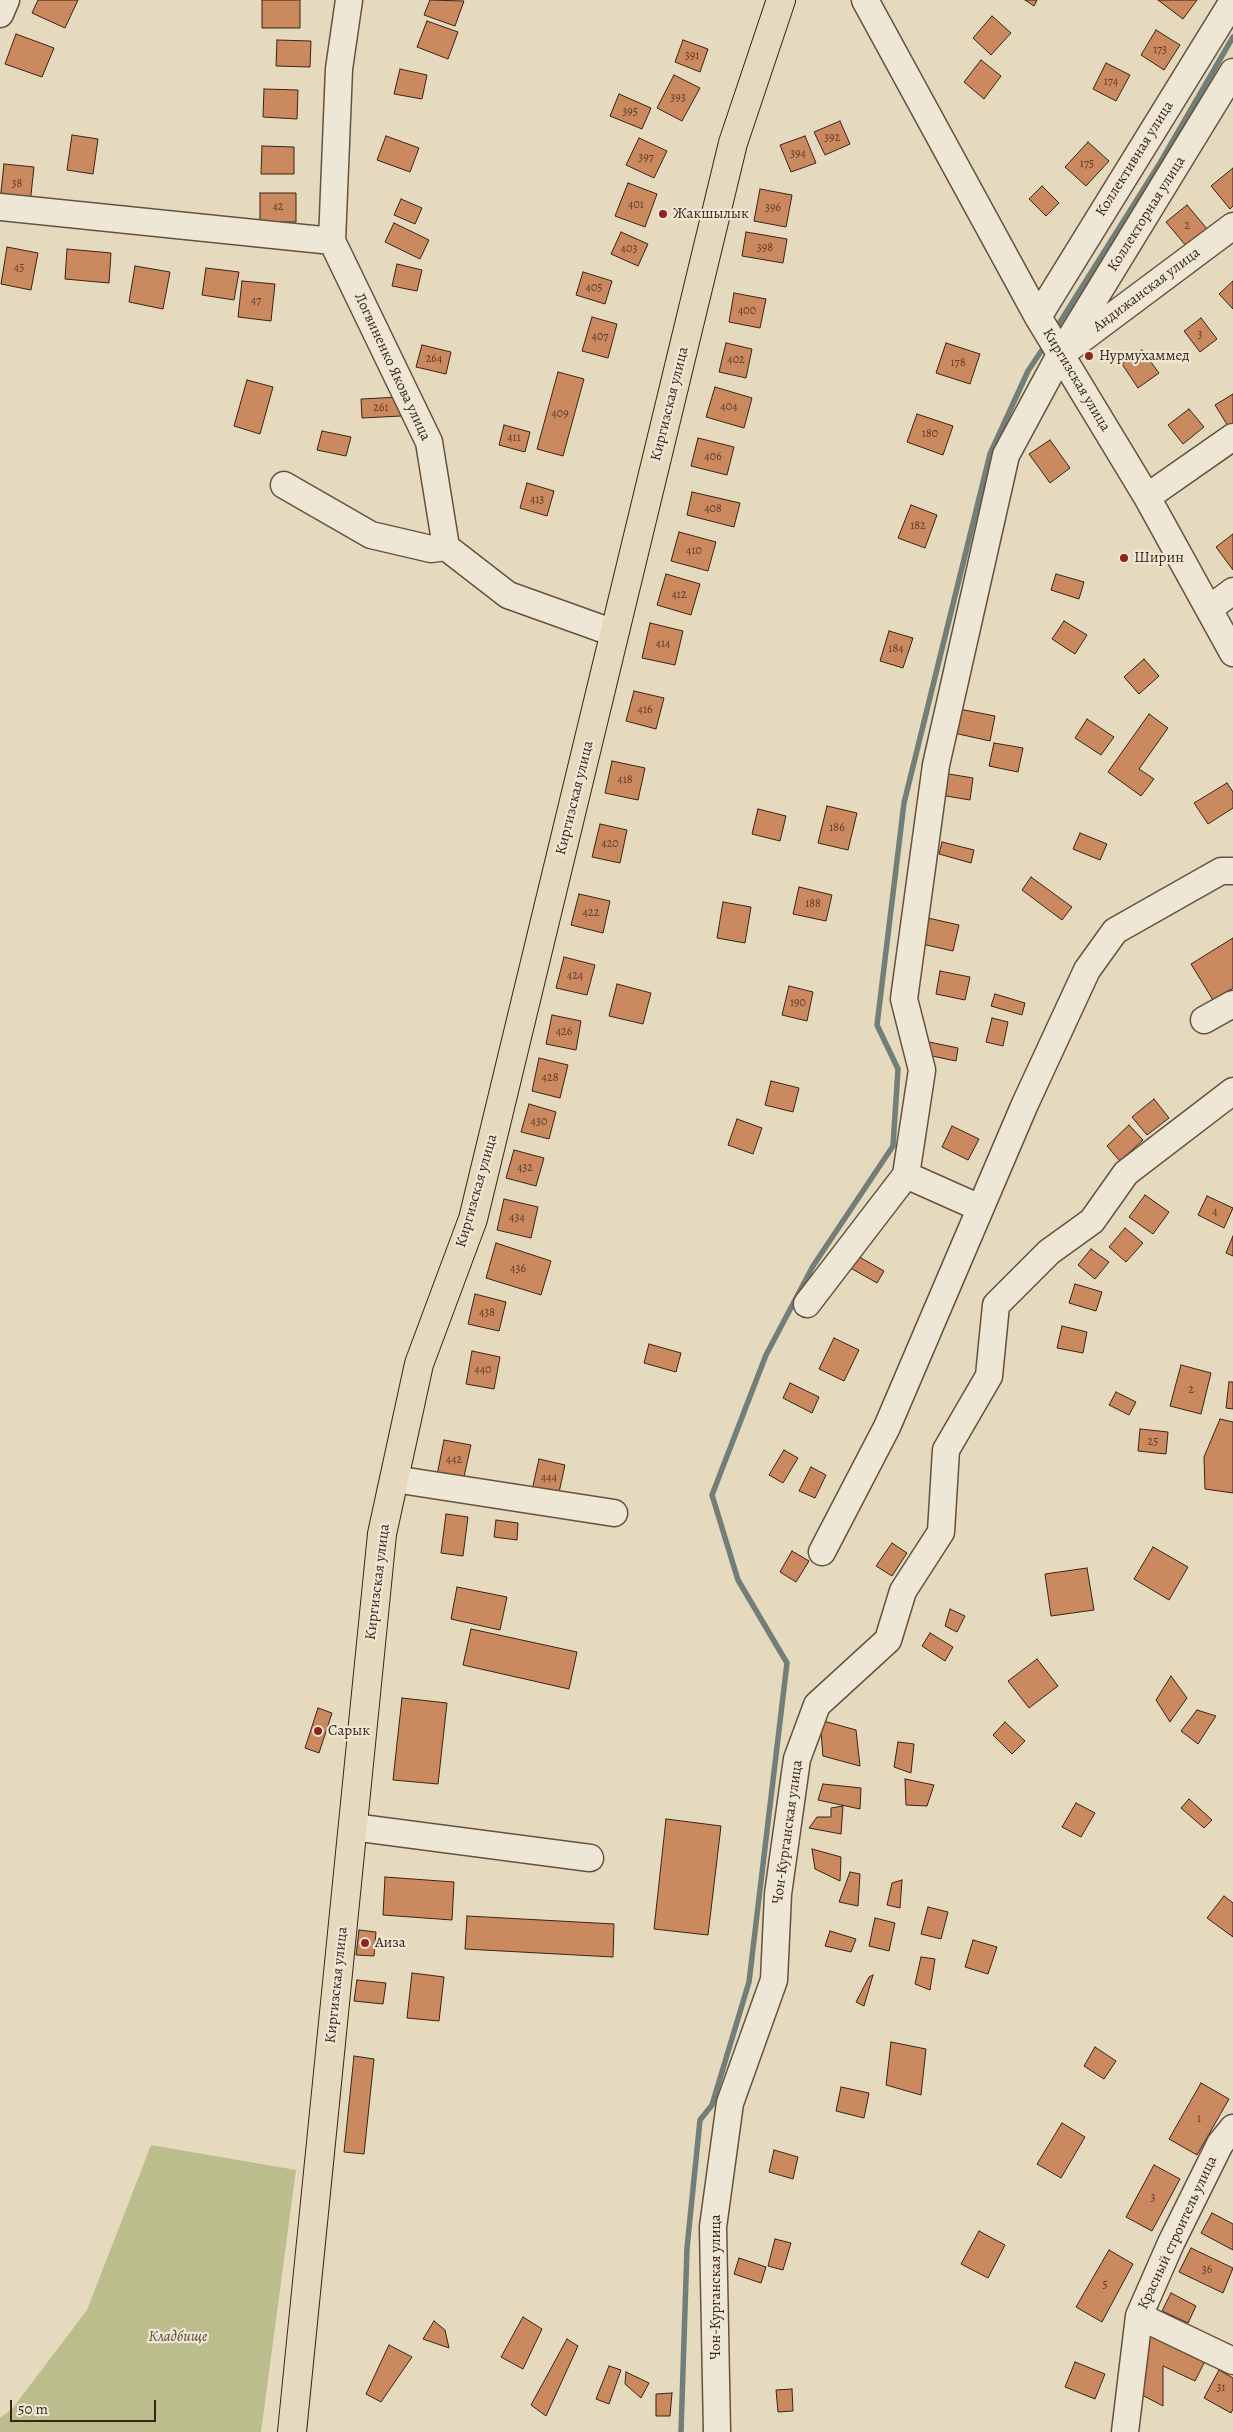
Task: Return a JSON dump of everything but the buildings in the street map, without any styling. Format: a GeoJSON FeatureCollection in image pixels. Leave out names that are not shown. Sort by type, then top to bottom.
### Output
{"type":"FeatureCollection","features":[{"type":"Feature","properties":{"kind":"main road","name":"Киргизская улица"},"geometry":{"type":"LineString","coordinates":[[292,2432],[382,1534],[419,1364],[473,1219],[733,143],[781,0]]}},
{"type":"Feature","properties":{"kind":"street"},"geometry":{"type":"LineString","coordinates":[[0,14],[6,0]]}},
{"type":"Feature","properties":{"kind":"street","name":"Логвиненко Якова улица"},"geometry":{"type":"LineString","coordinates":[[349,0],[338,69],[332,241],[429,442],[446,547]]}},
{"type":"Feature","properties":{"kind":"street","name":"Киргизская улица"},"geometry":{"type":"LineString","coordinates":[[865,0],[1038,316],[1147,497],[1233,653]]}},
{"type":"Feature","properties":{"kind":"street","name":"Коллективная улица"},"geometry":{"type":"LineString","coordinates":[[1038,316],[1233,1]]}},
{"type":"Feature","properties":{"kind":"street","name":"Коллекторная улица"},"geometry":{"type":"LineString","coordinates":[[906,1175],[922,1070],[904,999],[936,765],[1006,455],[1060,354],[1233,72]]}},
{"type":"Feature","properties":{"kind":"street"},"geometry":{"type":"LineString","coordinates":[[0,207],[332,241]]}},
{"type":"Feature","properties":{"kind":"street","name":"Андижанская улица"},"geometry":{"type":"LineString","coordinates":[[1060,354],[1233,226]]}},
{"type":"Feature","properties":{"kind":"street"},"geometry":{"type":"LineString","coordinates":[[1147,497],[1233,437]]}},
{"type":"Feature","properties":{"kind":"street"},"geometry":{"type":"LineString","coordinates":[[284,485],[371,535],[431,549],[446,547],[508,595],[614,633]]}},
{"type":"Feature","properties":{"kind":"street"},"geometry":{"type":"LineString","coordinates":[[1209,609],[1233,592]]}},
{"type":"Feature","properties":{"kind":"street"},"geometry":{"type":"LineString","coordinates":[[822,1552],[887,1428],[980,1208],[1086,970],[1115,932],[1222,871],[1233,871]]}},
{"type":"Feature","properties":{"kind":"street"},"geometry":{"type":"LineString","coordinates":[[1204,1020],[1233,1004]]}},
{"type":"Feature","properties":{"kind":"street","name":"Чон-Курганская улица"},"geometry":{"type":"LineString","coordinates":[[717,2432],[713,2227],[730,2103],[774,1980],[778,1894],[798,1759],[817,1706],[888,1640],[903,1591],[941,1532],[946,1450],[989,1376],[996,1305],[1049,1252],[1092,1221],[1126,1173],[1233,1091]]}},
{"type":"Feature","properties":{"kind":"street"},"geometry":{"type":"LineString","coordinates":[[807,1304],[906,1175],[980,1208]]}},
{"type":"Feature","properties":{"kind":"street"},"geometry":{"type":"LineString","coordinates":[[394,1479],[614,1512]]}},
{"type":"Feature","properties":{"kind":"street"},"geometry":{"type":"LineString","coordinates":[[353,1827],[590,1858]]}},
{"type":"Feature","properties":{"kind":"street","name":"Красный строитель улица"},"geometry":{"type":"LineString","coordinates":[[1125,2432],[1139,2316],[1171,2243],[1220,2144],[1233,2128]]}},
{"type":"Feature","properties":{"kind":"street"},"geometry":{"type":"LineString","coordinates":[[1139,2316],[1233,2361]]}},
{"type":"Feature","properties":{"kind":"green space","name":"Кладбище"},"geometry":{"type":"Polygon","coordinates":[[[151,2145],[296,2170],[261,2432],[0,2432],[0,2418],[12,2409],[87,2310],[151,2145]]]}},
{"type":"Feature","properties":{"kind":"waterway"},"geometry":{"type":"LineString","coordinates":[[1055,330],[1160,163],[1233,37]]}},
{"type":"Feature","properties":{"kind":"waterway"},"geometry":{"type":"LineString","coordinates":[[681,2432],[687,2248],[700,2120],[712,2105],[749,1982],[787,1663],[738,1580],[712,1495],[766,1355],[813,1266],[893,1146],[898,1069],[877,1025],[904,803],[990,454],[1028,371],[1046,344]]}},
{"type":"Feature","properties":{"kind":"place","name":"Жакшылык"},"geometry":{"type":"Point","coordinates":[663,214]}},
{"type":"Feature","properties":{"kind":"place","name":"Нурмухаммед"},"geometry":{"type":"Point","coordinates":[1089,356]}},
{"type":"Feature","properties":{"kind":"place","name":"Ширин"},"geometry":{"type":"Point","coordinates":[1124,558]}},
{"type":"Feature","properties":{"kind":"place","name":"Сарык"},"geometry":{"type":"Point","coordinates":[318,1731]}},
{"type":"Feature","properties":{"kind":"place","name":"Аиза"},"geometry":{"type":"Point","coordinates":[365,1943]}}]}
